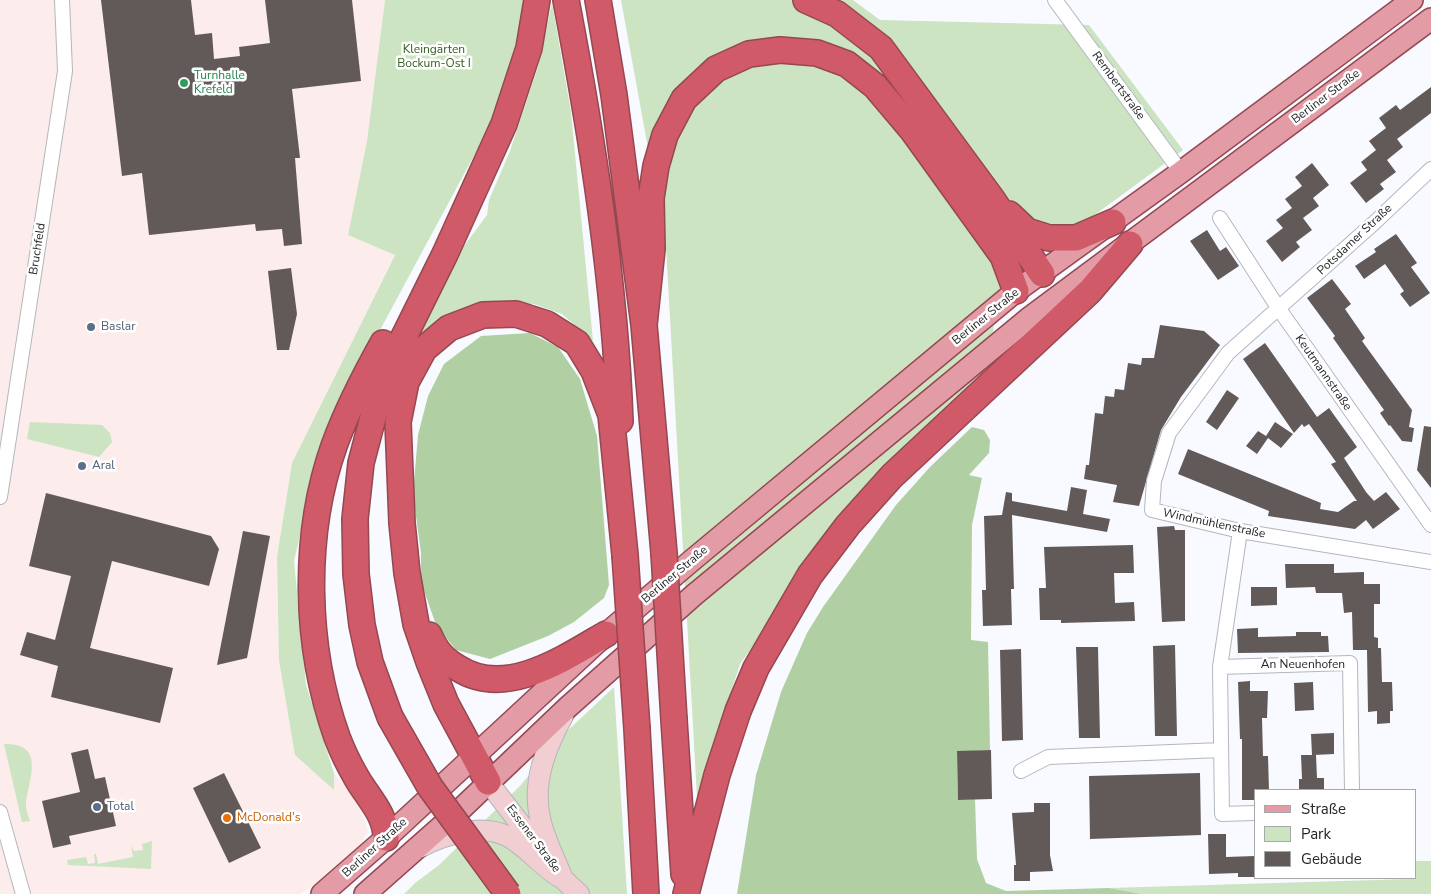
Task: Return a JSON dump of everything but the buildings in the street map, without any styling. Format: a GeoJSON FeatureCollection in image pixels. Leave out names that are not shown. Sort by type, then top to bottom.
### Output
{"type":"FeatureCollection","features":[{"type":"Feature","properties":{"kind":"highway"},"geometry":{"type":"LineString","coordinates":[[508,894],[430,787],[390,717],[370,662],[362,625],[356,574],[355,519],[361,463],[383,380],[445,254],[504,124],[529,48],[537,0]]}},
{"type":"Feature","properties":{"kind":"highway"},"geometry":{"type":"LineString","coordinates":[[566,0],[584,98],[603,237],[619,385],[625,554]]}},
{"type":"Feature","properties":{"kind":"highway"},"geometry":{"type":"LineString","coordinates":[[598,0],[614,95],[644,325],[664,553],[686,894]]}},
{"type":"Feature","properties":{"kind":"highway"},"geometry":{"type":"LineString","coordinates":[[806,0],[837,14],[881,48],[992,199],[1042,274]]}},
{"type":"Feature","properties":{"kind":"highway"},"geometry":{"type":"LineString","coordinates":[[644,325],[652,249],[651,198],[656,166],[665,135],[684,99],[716,69],[750,54],[780,50],[817,53],[847,64],[875,86],[913,131],[1003,256],[1016,291]]}},
{"type":"Feature","properties":{"kind":"highway"},"geometry":{"type":"LineString","coordinates":[[386,838],[386,826],[354,775],[338,739],[325,699],[315,648],[311,596],[314,542],[323,489],[334,448],[356,392],[423,270],[471,195]]}},
{"type":"Feature","properties":{"kind":"highway"},"geometry":{"type":"LineString","coordinates":[[992,199],[1027,231],[1049,238],[1076,238],[1113,222]]}},
{"type":"Feature","properties":{"kind":"highway"},"geometry":{"type":"LineString","coordinates":[[686,894],[717,775],[738,711],[756,668],[810,575],[848,525],[892,476],[1090,291],[1130,244]]}},
{"type":"Feature","properties":{"kind":"highway"},"geometry":{"type":"LineString","coordinates":[[488,782],[446,704],[416,624],[407,573],[399,474],[398,430],[406,382],[424,349],[448,328],[483,315],[516,314],[547,324],[577,343],[594,371],[611,415],[625,554],[646,894]]}},
{"type":"Feature","properties":{"kind":"highway"},"geometry":{"type":"LineString","coordinates":[[407,573],[430,637],[440,657],[470,676],[499,679],[529,674],[557,662],[606,634]]}},
{"type":"Feature","properties":{"kind":"main road","name":"Berliner Straße"},"geometry":{"type":"LineString","coordinates":[[322,894],[475,757],[606,634],[1016,291],[1182,172],[1412,0]]}},
{"type":"Feature","properties":{"kind":"main road","name":"Berliner Straße"},"geometry":{"type":"LineString","coordinates":[[365,894],[416,850],[568,707],[746,552],[1028,319],[1431,19]]}},
{"type":"Feature","properties":{"kind":"main road","name":"Berliner Straße"},"geometry":{"type":"LineString","coordinates":[[1028,319],[1043,289],[1042,274]]}},
{"type":"Feature","properties":{"kind":"main road"},"geometry":{"type":"LineString","coordinates":[[563,879],[540,819],[537,793],[546,747],[568,707]]}},
{"type":"Feature","properties":{"kind":"main road","name":"Essener Straße"},"geometry":{"type":"LineString","coordinates":[[488,782],[563,879],[579,894]]}},
{"type":"Feature","properties":{"kind":"main road"},"geometry":{"type":"LineString","coordinates":[[416,850],[432,841],[454,834],[484,831],[507,836],[551,873],[563,879]]}},
{"type":"Feature","properties":{"kind":"street","name":"Bruchfeld"},"geometry":{"type":"LineString","coordinates":[[0,496],[65,71],[62,0]]}},
{"type":"Feature","properties":{"kind":"street","name":"Rembertstraße"},"geometry":{"type":"LineString","coordinates":[[1055,0],[1182,172]]}},
{"type":"Feature","properties":{"kind":"street","name":"Potsdamer Straße"},"geometry":{"type":"LineString","coordinates":[[1279,310],[1431,169]]}},
{"type":"Feature","properties":{"kind":"street","name":"Keutmannstraße"},"geometry":{"type":"LineString","coordinates":[[1220,218],[1279,310],[1431,525]]}},
{"type":"Feature","properties":{"kind":"street","name":"Windmühlenstraße"},"geometry":{"type":"LineString","coordinates":[[1279,310],[1228,352],[1169,433],[1154,480],[1152,510],[1240,531],[1431,562]]}},
{"type":"Feature","properties":{"kind":"street"},"geometry":{"type":"LineString","coordinates":[[1240,531],[1220,667],[1222,814],[1254,813]]}},
{"type":"Feature","properties":{"kind":"street","name":"An Neuenhofen"},"geometry":{"type":"LineString","coordinates":[[1220,667],[1350,663],[1352,789]]}},
{"type":"Feature","properties":{"kind":"street"},"geometry":{"type":"LineString","coordinates":[[1021,771],[1048,757],[1221,750]]}},
{"type":"Feature","properties":{"kind":"street"},"geometry":{"type":"LineString","coordinates":[[0,812],[23,894]]}},
{"type":"Feature","properties":{"kind":"shaded area"},"geometry":{"type":"Polygon","coordinates":[[[0,0],[385,0],[367,141],[348,235],[395,254],[292,463],[277,557],[279,660],[333,790],[334,773],[359,803],[368,832],[346,864],[300,894],[0,894],[0,0]]]}},
{"type":"Feature","properties":{"kind":"green space","name":"Kleingärten Bockum-Ost I"},"geometry":{"type":"Polygon","coordinates":[[[385,0],[523,0],[518,42],[491,124],[324,434],[294,561],[306,685],[334,773],[334,790],[295,755],[279,660],[277,557],[292,463],[395,255],[348,235],[367,141],[385,0]]]}},
{"type":"Feature","properties":{"kind":"green space"},"geometry":{"type":"Polygon","coordinates":[[[621,0],[853,0],[880,20],[1089,25],[1183,150],[1001,284],[985,378],[879,470],[740,664],[697,797],[666,247],[621,0]]]}},
{"type":"Feature","properties":{"kind":"green space"},"geometry":{"type":"Polygon","coordinates":[[[552,3],[571,112],[593,341],[562,314],[534,304],[504,302],[407,348],[464,246],[487,215],[489,200],[510,151],[538,67],[552,3]]]}},
{"type":"Feature","properties":{"kind":"green space"},"geometry":{"type":"Polygon","coordinates":[[[530,333],[558,347],[580,379],[597,436],[609,585],[604,598],[574,622],[548,636],[490,659],[456,650],[436,625],[421,582],[421,553],[413,494],[418,435],[428,396],[444,364],[481,336],[530,333]]]}},
{"type":"Feature","properties":{"kind":"green space"},"geometry":{"type":"Polygon","coordinates":[[[30,422],[102,425],[110,433],[112,442],[99,457],[27,439],[30,422]]]}},
{"type":"Feature","properties":{"kind":"green space"},"geometry":{"type":"Polygon","coordinates":[[[972,427],[984,430],[990,440],[989,453],[969,475],[982,478],[972,525],[971,640],[988,642],[990,750],[957,752],[958,800],[975,799],[977,859],[986,883],[1006,891],[1109,888],[1142,894],[737,894],[756,775],[781,692],[807,633],[823,607],[896,505],[930,467],[972,427]]]}},
{"type":"Feature","properties":{"kind":"green space"},"geometry":{"type":"Polygon","coordinates":[[[614,687],[627,894],[404,894],[439,865],[519,787],[564,734],[614,687]]]}},
{"type":"Feature","properties":{"kind":"green space"},"geometry":{"type":"Polygon","coordinates":[[[4,744],[17,745],[25,749],[30,755],[32,772],[26,804],[30,821],[22,822],[4,744]]]}},
{"type":"Feature","properties":{"kind":"green space"},"geometry":{"type":"Polygon","coordinates":[[[152,841],[151,869],[68,865],[67,860],[86,857],[88,864],[95,863],[94,854],[96,854],[98,864],[133,857],[131,846],[134,851],[143,850],[142,844],[152,841]]]}},
{"type":"Feature","properties":{"kind":"green space"},"geometry":{"type":"Polygon","coordinates":[[[1416,861],[1431,861],[1431,894],[1142,894],[1109,888],[1416,879],[1416,861]]]}},
{"type":"Feature","properties":{"kind":"place","name":"Turnhalle Krefeld"},"geometry":{"type":"Point","coordinates":[184,83]}},
{"type":"Feature","properties":{"kind":"place","name":"Baslar"},"geometry":{"type":"Point","coordinates":[91,327]}},
{"type":"Feature","properties":{"kind":"place","name":"Aral"},"geometry":{"type":"Point","coordinates":[82,466]}},
{"type":"Feature","properties":{"kind":"place","name":"Total"},"geometry":{"type":"Point","coordinates":[97,807]}},
{"type":"Feature","properties":{"kind":"place","name":"McDonald's"},"geometry":{"type":"Point","coordinates":[227,818]}}]}
